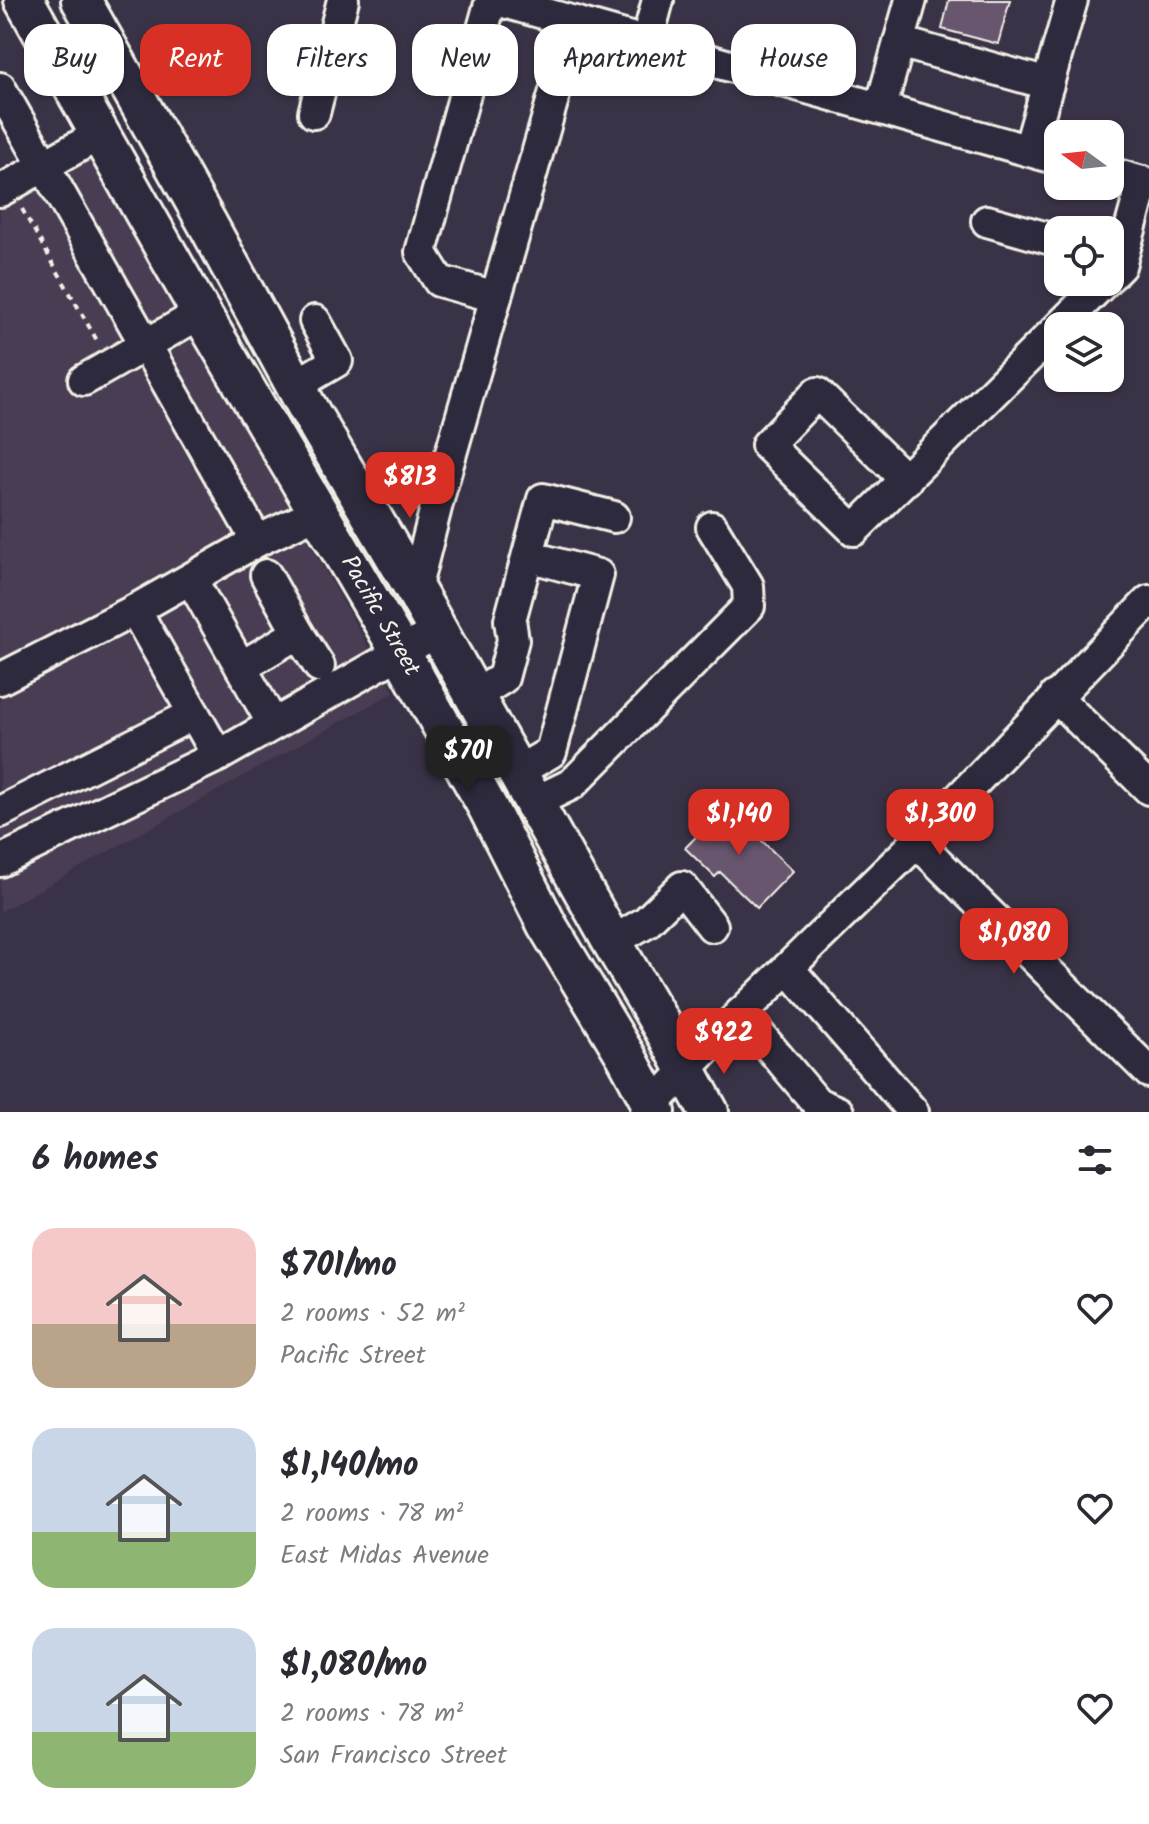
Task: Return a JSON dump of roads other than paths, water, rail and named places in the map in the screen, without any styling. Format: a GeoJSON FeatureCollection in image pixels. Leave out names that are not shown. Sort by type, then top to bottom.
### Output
{"type":"FeatureCollection","features":[{"type":"Feature","properties":{"kind":"main road","name":"Pacific Street"},"geometry":{"type":"LineString","coordinates":[[24,0],[201,313],[400,651],[488,808],[547,925],[651,1110]]}},
{"type":"Feature","properties":{"kind":"main road","name":"Pacific Street"},"geometry":{"type":"LineString","coordinates":[[81,0],[301,396],[415,590],[709,1112]]}},
{"type":"Feature","properties":{"kind":"main road"},"geometry":{"type":"LineString","coordinates":[[100,134],[131,141],[207,223]]}},
{"type":"Feature","properties":{"kind":"main road"},"geometry":{"type":"LineString","coordinates":[[301,396],[305,426],[326,492],[319,512]]}},
{"type":"Feature","properties":{"kind":"main road"},"geometry":{"type":"LineString","coordinates":[[444,729],[502,784],[526,787]]}},
{"type":"Feature","properties":{"kind":"street"},"geometry":{"type":"LineString","coordinates":[[314,113],[343,0]]}},
{"type":"Feature","properties":{"kind":"street"},"geometry":{"type":"LineString","coordinates":[[496,297],[439,281],[421,252],[494,0],[583,24]]}},
{"type":"Feature","properties":{"kind":"street"},"geometry":{"type":"LineString","coordinates":[[652,24],[658,0]]}},
{"type":"Feature","properties":{"kind":"street"},"geometry":{"type":"LineString","coordinates":[[881,107],[911,0]]}},
{"type":"Feature","properties":{"kind":"street"},"geometry":{"type":"LineString","coordinates":[[1029,150],[1072,0]]}},
{"type":"Feature","properties":{"kind":"street"},"geometry":{"type":"LineString","coordinates":[[415,590],[441,488],[575,22]]}},
{"type":"Feature","properties":{"kind":"street"},"geometry":{"type":"LineString","coordinates":[[899,42],[1048,84]]}},
{"type":"Feature","properties":{"kind":"street"},"geometry":{"type":"LineString","coordinates":[[715,60],[1044,155]]}},
{"type":"Feature","properties":{"kind":"street"},"geometry":{"type":"LineString","coordinates":[[0,88],[257,541]]}},
{"type":"Feature","properties":{"kind":"street"},"geometry":{"type":"LineString","coordinates":[[4,189],[100,134]]}},
{"type":"Feature","properties":{"kind":"street"},"geometry":{"type":"LineString","coordinates":[[1124,177],[1146,183],[1124,238]]}},
{"type":"Feature","properties":{"kind":"street"},"geometry":{"type":"LineString","coordinates":[[987,221],[1044,237]]}},
{"type":"Feature","properties":{"kind":"street"},"geometry":{"type":"LineString","coordinates":[[1072,312],[1087,296]]}},
{"type":"Feature","properties":{"kind":"street"},"geometry":{"type":"LineString","coordinates":[[84,380],[201,313]]}},
{"type":"Feature","properties":{"kind":"street"},"geometry":{"type":"LineString","coordinates":[[301,396],[337,361],[315,321]]}},
{"type":"Feature","properties":{"kind":"street"},"geometry":{"type":"LineString","coordinates":[[906,480],[817,393],[767,445],[854,530],[906,480],[1044,342]]}},
{"type":"Feature","properties":{"kind":"street"},"geometry":{"type":"LineString","coordinates":[[474,696],[503,678],[513,640],[510,620],[543,499],[614,517]]}},
{"type":"Feature","properties":{"kind":"street"},"geometry":{"type":"LineString","coordinates":[[0,679],[135,610],[257,541],[319,512]]}},
{"type":"Feature","properties":{"kind":"street"},"geometry":{"type":"LineString","coordinates":[[526,787],[572,784],[749,606],[748,586],[712,527]]}},
{"type":"Feature","properties":{"kind":"street"},"geometry":{"type":"LineString","coordinates":[[526,787],[551,752],[598,575],[528,556]]}},
{"type":"Feature","properties":{"kind":"street"},"geometry":{"type":"LineString","coordinates":[[266,575],[319,666]]}},
{"type":"Feature","properties":{"kind":"street"},"geometry":{"type":"LineString","coordinates":[[191,579],[273,724]]}},
{"type":"Feature","properties":{"kind":"street"},"geometry":{"type":"LineString","coordinates":[[651,1110],[685,1070],[917,842],[1149,601]]}},
{"type":"Feature","properties":{"kind":"street"},"geometry":{"type":"LineString","coordinates":[[135,610],[218,756]]}},
{"type":"Feature","properties":{"kind":"street"},"geometry":{"type":"LineString","coordinates":[[0,861],[218,756],[438,631]]}},
{"type":"Feature","properties":{"kind":"street"},"geometry":{"type":"LineString","coordinates":[[241,667],[298,633]]}},
{"type":"Feature","properties":{"kind":"street"},"geometry":{"type":"LineString","coordinates":[[1055,696],[1149,789]]}},
{"type":"Feature","properties":{"kind":"street"},"geometry":{"type":"LineString","coordinates":[[0,812],[194,714]]}},
{"type":"Feature","properties":{"kind":"street"},"geometry":{"type":"LineString","coordinates":[[917,842],[1149,1072]]}},
{"type":"Feature","properties":{"kind":"street"},"geometry":{"type":"LineString","coordinates":[[612,942],[646,922],[682,887],[712,926]]}},
{"type":"Feature","properties":{"kind":"street"},"geometry":{"type":"LineString","coordinates":[[788,968],[913,1112]]}},
{"type":"Feature","properties":{"kind":"street"},"geometry":{"type":"LineString","coordinates":[[741,1013],[817,1103],[838,1112]]}}]}
